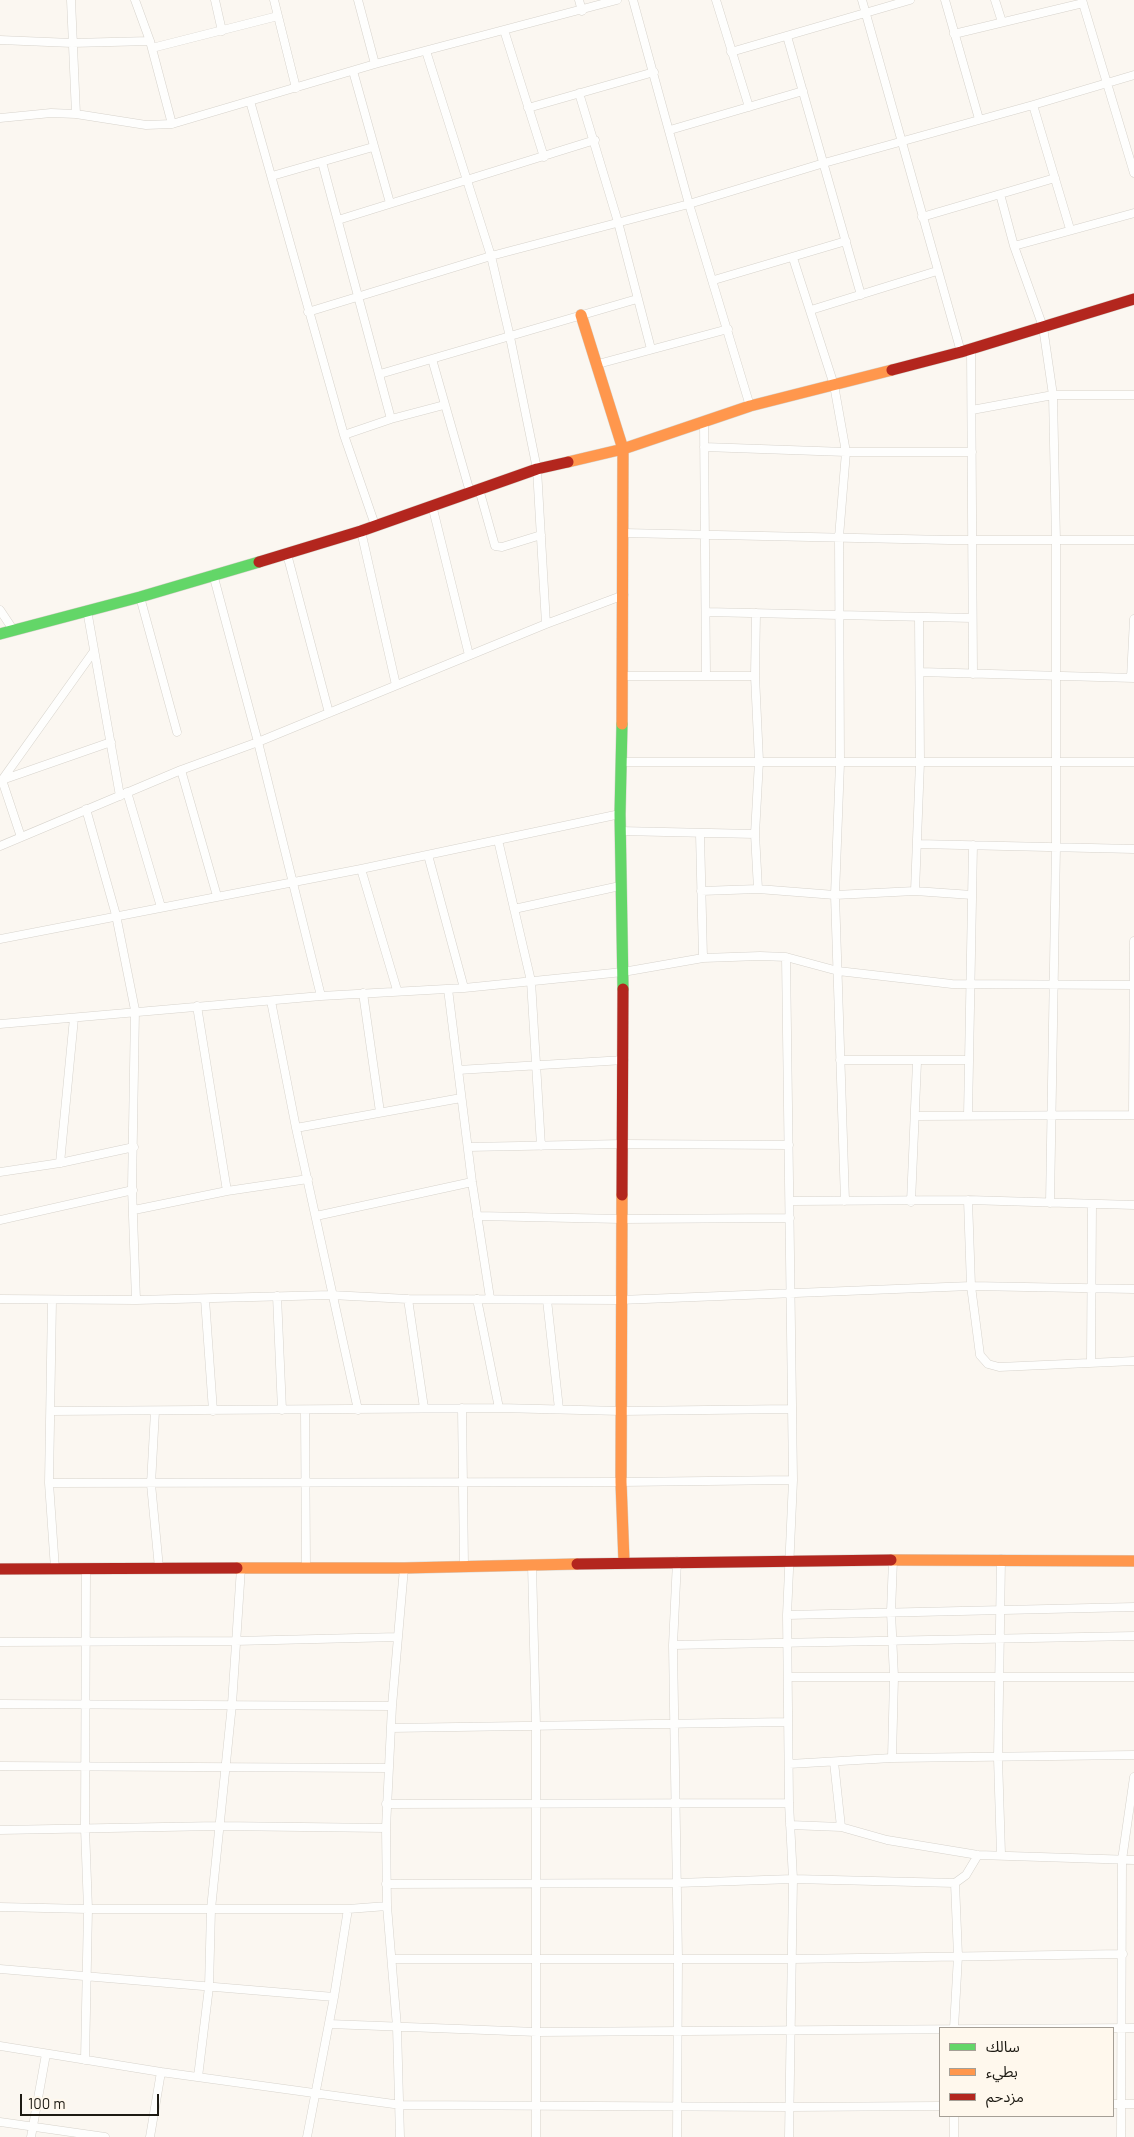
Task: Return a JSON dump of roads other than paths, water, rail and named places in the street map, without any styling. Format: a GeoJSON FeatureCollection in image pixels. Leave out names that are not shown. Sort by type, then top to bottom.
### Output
{"type":"FeatureCollection","features":[{"type":"Feature","properties":{"kind":"main road"},"geometry":{"type":"LineString","coordinates":[[0,634],[140,597],[213,574],[287,554],[361,531],[537,468],[623,449],[750,406],[966,350],[1134,299]]}},
{"type":"Feature","properties":{"kind":"main road"},"geometry":{"type":"LineString","coordinates":[[581,316],[598,364],[623,449],[624,595],[620,886],[624,1060],[620,1300],[621,1482],[624,1562]]}},
{"type":"Feature","properties":{"kind":"main road"},"geometry":{"type":"LineString","coordinates":[[0,1570],[86,1568],[404,1568],[790,1560],[1001,1559],[1134,1561]]}},
{"type":"Feature","properties":{"kind":"street"},"geometry":{"type":"LineString","coordinates":[[71,0],[76,114]]}},
{"type":"Feature","properties":{"kind":"street"},"geometry":{"type":"LineString","coordinates":[[135,0],[151,45],[172,124]]}},
{"type":"Feature","properties":{"kind":"street"},"geometry":{"type":"LineString","coordinates":[[215,0],[222,31]]}},
{"type":"Feature","properties":{"kind":"street"},"geometry":{"type":"LineString","coordinates":[[274,0],[296,88]]}},
{"type":"Feature","properties":{"kind":"street"},"geometry":{"type":"LineString","coordinates":[[358,0],[375,64]]}},
{"type":"Feature","properties":{"kind":"street"},"geometry":{"type":"LineString","coordinates":[[579,0],[582,10]]}},
{"type":"Feature","properties":{"kind":"street"},"geometry":{"type":"LineString","coordinates":[[0,118],[52,113],[76,114],[120,122],[172,124],[375,64],[617,0]]}},
{"type":"Feature","properties":{"kind":"street"},"geometry":{"type":"LineString","coordinates":[[633,0],[689,204],[714,280],[750,406]]}},
{"type":"Feature","properties":{"kind":"street"},"geometry":{"type":"LineString","coordinates":[[716,0],[749,107]]}},
{"type":"Feature","properties":{"kind":"street"},"geometry":{"type":"LineString","coordinates":[[862,0],[937,271],[966,350],[972,410],[973,674]]}},
{"type":"Feature","properties":{"kind":"street"},"geometry":{"type":"LineString","coordinates":[[731,52],[910,0]]}},
{"type":"Feature","properties":{"kind":"street"},"geometry":{"type":"LineString","coordinates":[[945,0],[979,119]]}},
{"type":"Feature","properties":{"kind":"street"},"geometry":{"type":"LineString","coordinates":[[996,0],[1002,22]]}},
{"type":"Feature","properties":{"kind":"street"},"geometry":{"type":"LineString","coordinates":[[954,34],[1082,2],[1134,173]]}},
{"type":"Feature","properties":{"kind":"street"},"geometry":{"type":"LineString","coordinates":[[0,40],[151,45],[222,31],[278,16]]}},
{"type":"Feature","properties":{"kind":"street"},"geometry":{"type":"LineString","coordinates":[[504,30],[544,157]]}},
{"type":"Feature","properties":{"kind":"street"},"geometry":{"type":"LineString","coordinates":[[788,36],[861,295]]}},
{"type":"Feature","properties":{"kind":"street"},"geometry":{"type":"LineString","coordinates":[[426,52],[491,256],[510,337],[537,468],[546,624]]}},
{"type":"Feature","properties":{"kind":"street"},"geometry":{"type":"LineString","coordinates":[[353,71],[390,203]]}},
{"type":"Feature","properties":{"kind":"street"},"geometry":{"type":"LineString","coordinates":[[528,108],[654,72]]}},
{"type":"Feature","properties":{"kind":"street"},"geometry":{"type":"LineString","coordinates":[[308,312],[491,256],[689,204],[824,163],[979,119],[1033,106],[1134,75]]}},
{"type":"Feature","properties":{"kind":"street"},"geometry":{"type":"LineString","coordinates":[[670,130],[803,91]]}},
{"type":"Feature","properties":{"kind":"street"},"geometry":{"type":"LineString","coordinates":[[579,93],[595,140],[651,349]]}},
{"type":"Feature","properties":{"kind":"street"},"geometry":{"type":"LineString","coordinates":[[250,101],[344,435],[375,525]]}},
{"type":"Feature","properties":{"kind":"street"},"geometry":{"type":"LineString","coordinates":[[1033,106],[1070,229]]}},
{"type":"Feature","properties":{"kind":"street"},"geometry":{"type":"LineString","coordinates":[[338,220],[595,140]]}},
{"type":"Feature","properties":{"kind":"street"},"geometry":{"type":"LineString","coordinates":[[272,176],[373,147]]}},
{"type":"Feature","properties":{"kind":"street"},"geometry":{"type":"LineString","coordinates":[[322,162],[391,418]]}},
{"type":"Feature","properties":{"kind":"street"},"geometry":{"type":"LineString","coordinates":[[922,217],[1055,178]]}},
{"type":"Feature","properties":{"kind":"street"},"geometry":{"type":"LineString","coordinates":[[1000,194],[1014,246],[1043,327],[1052,395],[1056,541],[1056,846],[1050,1203]]}},
{"type":"Feature","properties":{"kind":"street"},"geometry":{"type":"LineString","coordinates":[[1014,246],[1070,229],[1134,213]]}},
{"type":"Feature","properties":{"kind":"street"},"geometry":{"type":"LineString","coordinates":[[714,280],[846,241]]}},
{"type":"Feature","properties":{"kind":"street"},"geometry":{"type":"LineString","coordinates":[[793,258],[834,385],[846,452],[839,537],[840,763],[835,895],[845,1202]]}},
{"type":"Feature","properties":{"kind":"street"},"geometry":{"type":"LineString","coordinates":[[811,310],[937,271]]}},
{"type":"Feature","properties":{"kind":"street"},"geometry":{"type":"LineString","coordinates":[[380,374],[637,300]]}},
{"type":"Feature","properties":{"kind":"street"},"geometry":{"type":"LineString","coordinates":[[598,364],[728,329]]}},
{"type":"Feature","properties":{"kind":"street"},"geometry":{"type":"LineString","coordinates":[[432,359],[444,404],[495,546],[502,547],[541,534]]}},
{"type":"Feature","properties":{"kind":"street"},"geometry":{"type":"LineString","coordinates":[[972,410],[1052,395],[1134,395]]}},
{"type":"Feature","properties":{"kind":"street"},"geometry":{"type":"LineString","coordinates":[[344,435],[391,418],[444,404]]}},
{"type":"Feature","properties":{"kind":"street"},"geometry":{"type":"LineString","coordinates":[[704,423],[706,676]]}},
{"type":"Feature","properties":{"kind":"street"},"geometry":{"type":"LineString","coordinates":[[704,447],[846,452],[972,452]]}},
{"type":"Feature","properties":{"kind":"street"},"geometry":{"type":"LineString","coordinates":[[432,505],[469,655]]}},
{"type":"Feature","properties":{"kind":"street"},"geometry":{"type":"LineString","coordinates":[[361,531],[396,685]]}},
{"type":"Feature","properties":{"kind":"street"},"geometry":{"type":"LineString","coordinates":[[624,533],[971,540],[1134,540]]}},
{"type":"Feature","properties":{"kind":"street"},"geometry":{"type":"LineString","coordinates":[[287,554],[329,713]]}},
{"type":"Feature","properties":{"kind":"street"},"geometry":{"type":"LineString","coordinates":[[213,574],[258,742],[321,996]]}},
{"type":"Feature","properties":{"kind":"street"},"geometry":{"type":"LineString","coordinates":[[0,846],[181,770],[258,742],[546,624],[624,595]]}},
{"type":"Feature","properties":{"kind":"street"},"geometry":{"type":"LineString","coordinates":[[140,597],[177,732]]}},
{"type":"Feature","properties":{"kind":"street"},"geometry":{"type":"LineString","coordinates":[[0,610],[14,630]]}},
{"type":"Feature","properties":{"kind":"street"},"geometry":{"type":"LineString","coordinates":[[87,610],[111,742],[123,794],[161,906]]}},
{"type":"Feature","properties":{"kind":"street"},"geometry":{"type":"LineString","coordinates":[[706,612],[972,618]]}},
{"type":"Feature","properties":{"kind":"street"},"geometry":{"type":"LineString","coordinates":[[756,613],[755,676],[759,761],[756,834],[758,889]]}},
{"type":"Feature","properties":{"kind":"street"},"geometry":{"type":"LineString","coordinates":[[915,891],[920,762],[919,617]]}},
{"type":"Feature","properties":{"kind":"street"},"geometry":{"type":"LineString","coordinates":[[920,672],[1133,678],[1134,621]]}},
{"type":"Feature","properties":{"kind":"street"},"geometry":{"type":"LineString","coordinates":[[1,780],[94,651]]}},
{"type":"Feature","properties":{"kind":"street"},"geometry":{"type":"LineString","coordinates":[[622,676],[755,676]]}},
{"type":"Feature","properties":{"kind":"street"},"geometry":{"type":"LineString","coordinates":[[1,780],[111,742]]}},
{"type":"Feature","properties":{"kind":"street"},"geometry":{"type":"LineString","coordinates":[[621,762],[1134,762]]}},
{"type":"Feature","properties":{"kind":"street"},"geometry":{"type":"LineString","coordinates":[[181,770],[217,896]]}},
{"type":"Feature","properties":{"kind":"street"},"geometry":{"type":"LineString","coordinates":[[1,780],[21,837]]}},
{"type":"Feature","properties":{"kind":"street"},"geometry":{"type":"LineString","coordinates":[[86,809],[116,915],[136,1010],[133,1190],[136,1300]]}},
{"type":"Feature","properties":{"kind":"street"},"geometry":{"type":"LineString","coordinates":[[0,940],[293,880],[361,869],[620,814]]}},
{"type":"Feature","properties":{"kind":"street"},"geometry":{"type":"LineString","coordinates":[[620,831],[756,834]]}},
{"type":"Feature","properties":{"kind":"street"},"geometry":{"type":"LineString","coordinates":[[700,834],[703,958]]}},
{"type":"Feature","properties":{"kind":"street"},"geometry":{"type":"LineString","coordinates":[[498,840],[531,981],[541,1146]]}},
{"type":"Feature","properties":{"kind":"street"},"geometry":{"type":"LineString","coordinates":[[918,844],[1134,849]]}},
{"type":"Feature","properties":{"kind":"street"},"geometry":{"type":"LineString","coordinates":[[968,1116],[968,1060],[972,984],[973,844]]}},
{"type":"Feature","properties":{"kind":"street"},"geometry":{"type":"LineString","coordinates":[[428,855],[464,988]]}},
{"type":"Feature","properties":{"kind":"street"},"geometry":{"type":"LineString","coordinates":[[361,869],[397,990]]}},
{"type":"Feature","properties":{"kind":"street"},"geometry":{"type":"LineString","coordinates":[[514,909],[620,886]]}},
{"type":"Feature","properties":{"kind":"street"},"geometry":{"type":"LineString","coordinates":[[701,891],[758,889],[835,895],[915,891],[972,895]]}},
{"type":"Feature","properties":{"kind":"street"},"geometry":{"type":"LineString","coordinates":[[915,1116],[1133,1115],[1134,941]]}},
{"type":"Feature","properties":{"kind":"street"},"geometry":{"type":"LineString","coordinates":[[0,1024],[74,1018],[136,1010],[397,990],[464,988],[623,972],[703,958],[786,957],[838,971],[952,984],[1054,983],[1133,985]]}},
{"type":"Feature","properties":{"kind":"street"},"geometry":{"type":"LineString","coordinates":[[786,957],[791,1201],[790,1295],[793,1480],[787,1616],[789,1803],[793,1879],[789,2137]]}},
{"type":"Feature","properties":{"kind":"street"},"geometry":{"type":"LineString","coordinates":[[448,989],[472,1182],[490,1298]]}},
{"type":"Feature","properties":{"kind":"street"},"geometry":{"type":"LineString","coordinates":[[363,993],[380,1112]]}},
{"type":"Feature","properties":{"kind":"street"},"geometry":{"type":"LineString","coordinates":[[271,1001],[331,1295],[358,1410]]}},
{"type":"Feature","properties":{"kind":"street"},"geometry":{"type":"LineString","coordinates":[[197,1006],[227,1191]]}},
{"type":"Feature","properties":{"kind":"street"},"geometry":{"type":"LineString","coordinates":[[60,1163],[74,1018]]}},
{"type":"Feature","properties":{"kind":"street"},"geometry":{"type":"LineString","coordinates":[[458,1070],[624,1060]]}},
{"type":"Feature","properties":{"kind":"street"},"geometry":{"type":"LineString","coordinates":[[840,1060],[917,1062],[968,1060]]}},
{"type":"Feature","properties":{"kind":"street"},"geometry":{"type":"LineString","coordinates":[[911,1202],[917,1062]]}},
{"type":"Feature","properties":{"kind":"street"},"geometry":{"type":"LineString","coordinates":[[296,1128],[461,1098]]}},
{"type":"Feature","properties":{"kind":"street"},"geometry":{"type":"LineString","coordinates":[[468,1147],[623,1144],[789,1145]]}},
{"type":"Feature","properties":{"kind":"street"},"geometry":{"type":"LineString","coordinates":[[0,1172],[60,1163],[134,1147]]}},
{"type":"Feature","properties":{"kind":"street"},"geometry":{"type":"LineString","coordinates":[[134,1210],[227,1191],[308,1179]]}},
{"type":"Feature","properties":{"kind":"street"},"geometry":{"type":"LineString","coordinates":[[316,1216],[472,1182]]}},
{"type":"Feature","properties":{"kind":"street"},"geometry":{"type":"LineString","coordinates":[[0,1220],[133,1190]]}},
{"type":"Feature","properties":{"kind":"street"},"geometry":{"type":"LineString","coordinates":[[791,1201],[911,1202],[968,1200],[1134,1204]]}},
{"type":"Feature","properties":{"kind":"street"},"geometry":{"type":"LineString","coordinates":[[968,1200],[971,1286],[980,1355],[988,1364],[999,1367],[1134,1361]]}},
{"type":"Feature","properties":{"kind":"street"},"geometry":{"type":"LineString","coordinates":[[1091,1362],[1092,1204]]}},
{"type":"Feature","properties":{"kind":"street"},"geometry":{"type":"LineString","coordinates":[[477,1216],[621,1219],[790,1218]]}},
{"type":"Feature","properties":{"kind":"street"},"geometry":{"type":"LineString","coordinates":[[0,1300],[205,1299],[331,1295],[408,1299],[620,1300],[790,1295],[971,1286],[1134,1289]]}},
{"type":"Feature","properties":{"kind":"street"},"geometry":{"type":"LineString","coordinates":[[276,1296],[282,1410]]}},
{"type":"Feature","properties":{"kind":"street"},"geometry":{"type":"LineString","coordinates":[[477,1298],[498,1408]]}},
{"type":"Feature","properties":{"kind":"street"},"geometry":{"type":"LineString","coordinates":[[205,1299],[213,1411]]}},
{"type":"Feature","properties":{"kind":"street"},"geometry":{"type":"LineString","coordinates":[[408,1299],[424,1408]]}},
{"type":"Feature","properties":{"kind":"street"},"geometry":{"type":"LineString","coordinates":[[52,1300],[49,1483],[55,1569]]}},
{"type":"Feature","properties":{"kind":"street"},"geometry":{"type":"LineString","coordinates":[[546,1300],[559,1409]]}},
{"type":"Feature","properties":{"kind":"street"},"geometry":{"type":"LineString","coordinates":[[51,1411],[424,1408],[621,1411],[792,1409]]}},
{"type":"Feature","properties":{"kind":"street"},"geometry":{"type":"LineString","coordinates":[[462,1408],[464,1566]]}},
{"type":"Feature","properties":{"kind":"street"},"geometry":{"type":"LineString","coordinates":[[155,1410],[151,1484],[159,1568]]}},
{"type":"Feature","properties":{"kind":"street"},"geometry":{"type":"LineString","coordinates":[[305,1410],[306,1568]]}},
{"type":"Feature","properties":{"kind":"street"},"geometry":{"type":"LineString","coordinates":[[49,1483],[463,1483],[793,1480]]}},
{"type":"Feature","properties":{"kind":"street"},"geometry":{"type":"LineString","coordinates":[[1001,1559],[998,1758],[1001,1854]]}},
{"type":"Feature","properties":{"kind":"street"},"geometry":{"type":"LineString","coordinates":[[892,1758],[894,1677],[891,1612],[893,1560]]}},
{"type":"Feature","properties":{"kind":"street"},"geometry":{"type":"LineString","coordinates":[[677,2137],[678,1883],[673,1644],[678,1561]]}},
{"type":"Feature","properties":{"kind":"street"},"geometry":{"type":"LineString","coordinates":[[532,1565],[536,1726],[536,2137]]}},
{"type":"Feature","properties":{"kind":"street"},"geometry":{"type":"LineString","coordinates":[[86,1568],[87,1766],[85,1828],[88,1910],[86,2060]]}},
{"type":"Feature","properties":{"kind":"street"},"geometry":{"type":"LineString","coordinates":[[198,2077],[209,1987],[218,1826],[232,1704],[241,1568]]}},
{"type":"Feature","properties":{"kind":"street"},"geometry":{"type":"LineString","coordinates":[[400,2137],[401,2105],[397,2028],[386,1884],[386,1804],[390,1728],[404,1568]]}},
{"type":"Feature","properties":{"kind":"street"},"geometry":{"type":"LineString","coordinates":[[787,1616],[1134,1606]]}},
{"type":"Feature","properties":{"kind":"street"},"geometry":{"type":"LineString","coordinates":[[673,1644],[893,1642],[1134,1636]]}},
{"type":"Feature","properties":{"kind":"street"},"geometry":{"type":"LineString","coordinates":[[0,1642],[86,1640],[235,1641],[398,1637]]}},
{"type":"Feature","properties":{"kind":"street"},"geometry":{"type":"LineString","coordinates":[[788,1678],[1134,1677]]}},
{"type":"Feature","properties":{"kind":"street"},"geometry":{"type":"LineString","coordinates":[[0,1704],[392,1706]]}},
{"type":"Feature","properties":{"kind":"street"},"geometry":{"type":"LineString","coordinates":[[390,1728],[788,1722]]}},
{"type":"Feature","properties":{"kind":"street"},"geometry":{"type":"LineString","coordinates":[[789,1764],[892,1758],[1134,1755]]}},
{"type":"Feature","properties":{"kind":"street"},"geometry":{"type":"LineString","coordinates":[[834,1762],[841,1827]]}},
{"type":"Feature","properties":{"kind":"street"},"geometry":{"type":"LineString","coordinates":[[0,1766],[389,1768]]}},
{"type":"Feature","properties":{"kind":"street"},"geometry":{"type":"LineString","coordinates":[[1121,2137],[1122,1860],[1134,1777]]}},
{"type":"Feature","properties":{"kind":"street"},"geometry":{"type":"LineString","coordinates":[[386,1804],[789,1803]]}},
{"type":"Feature","properties":{"kind":"street"},"geometry":{"type":"LineString","coordinates":[[790,1825],[841,1827],[887,1840],[978,1855],[1001,1854],[1134,1860]]}},
{"type":"Feature","properties":{"kind":"street"},"geometry":{"type":"LineString","coordinates":[[0,1830],[218,1826],[386,1828]]}},
{"type":"Feature","properties":{"kind":"street"},"geometry":{"type":"LineString","coordinates":[[386,1884],[678,1883],[793,1879],[955,1883],[966,1875],[978,1855]]}},
{"type":"Feature","properties":{"kind":"street"},"geometry":{"type":"LineString","coordinates":[[954,2027],[958,1956],[955,1883]]}},
{"type":"Feature","properties":{"kind":"street"},"geometry":{"type":"LineString","coordinates":[[0,1907],[88,1910],[348,1909],[387,1906]]}},
{"type":"Feature","properties":{"kind":"street"},"geometry":{"type":"LineString","coordinates":[[307,2137],[334,1997],[348,1909]]}},
{"type":"Feature","properties":{"kind":"street"},"geometry":{"type":"LineString","coordinates":[[392,1959],[792,1958],[1122,1954]]}},
{"type":"Feature","properties":{"kind":"street"},"geometry":{"type":"LineString","coordinates":[[0,1969],[334,1997]]}},
{"type":"Feature","properties":{"kind":"street"},"geometry":{"type":"LineString","coordinates":[[328,2024],[537,2032],[939,2028]]}},
{"type":"Feature","properties":{"kind":"street"},"geometry":{"type":"LineString","coordinates":[[1114,2028],[1134,2028]]}},
{"type":"Feature","properties":{"kind":"street"},"geometry":{"type":"LineString","coordinates":[[0,2046],[161,2072],[401,2105],[789,2108],[939,2106]]}},
{"type":"Feature","properties":{"kind":"street"},"geometry":{"type":"LineString","coordinates":[[32,2137],[46,2054]]}},
{"type":"Feature","properties":{"kind":"street"},"geometry":{"type":"LineString","coordinates":[[150,2137],[161,2072]]}},
{"type":"Feature","properties":{"kind":"street"},"geometry":{"type":"LineString","coordinates":[[1114,2104],[1134,2104]]}},
{"type":"Feature","properties":{"kind":"street"},"geometry":{"type":"LineString","coordinates":[[954,2117],[954,2137]]}},
{"type":"Feature","properties":{"kind":"street"},"geometry":{"type":"LineString","coordinates":[[0,2122],[105,2137]]}}]}
